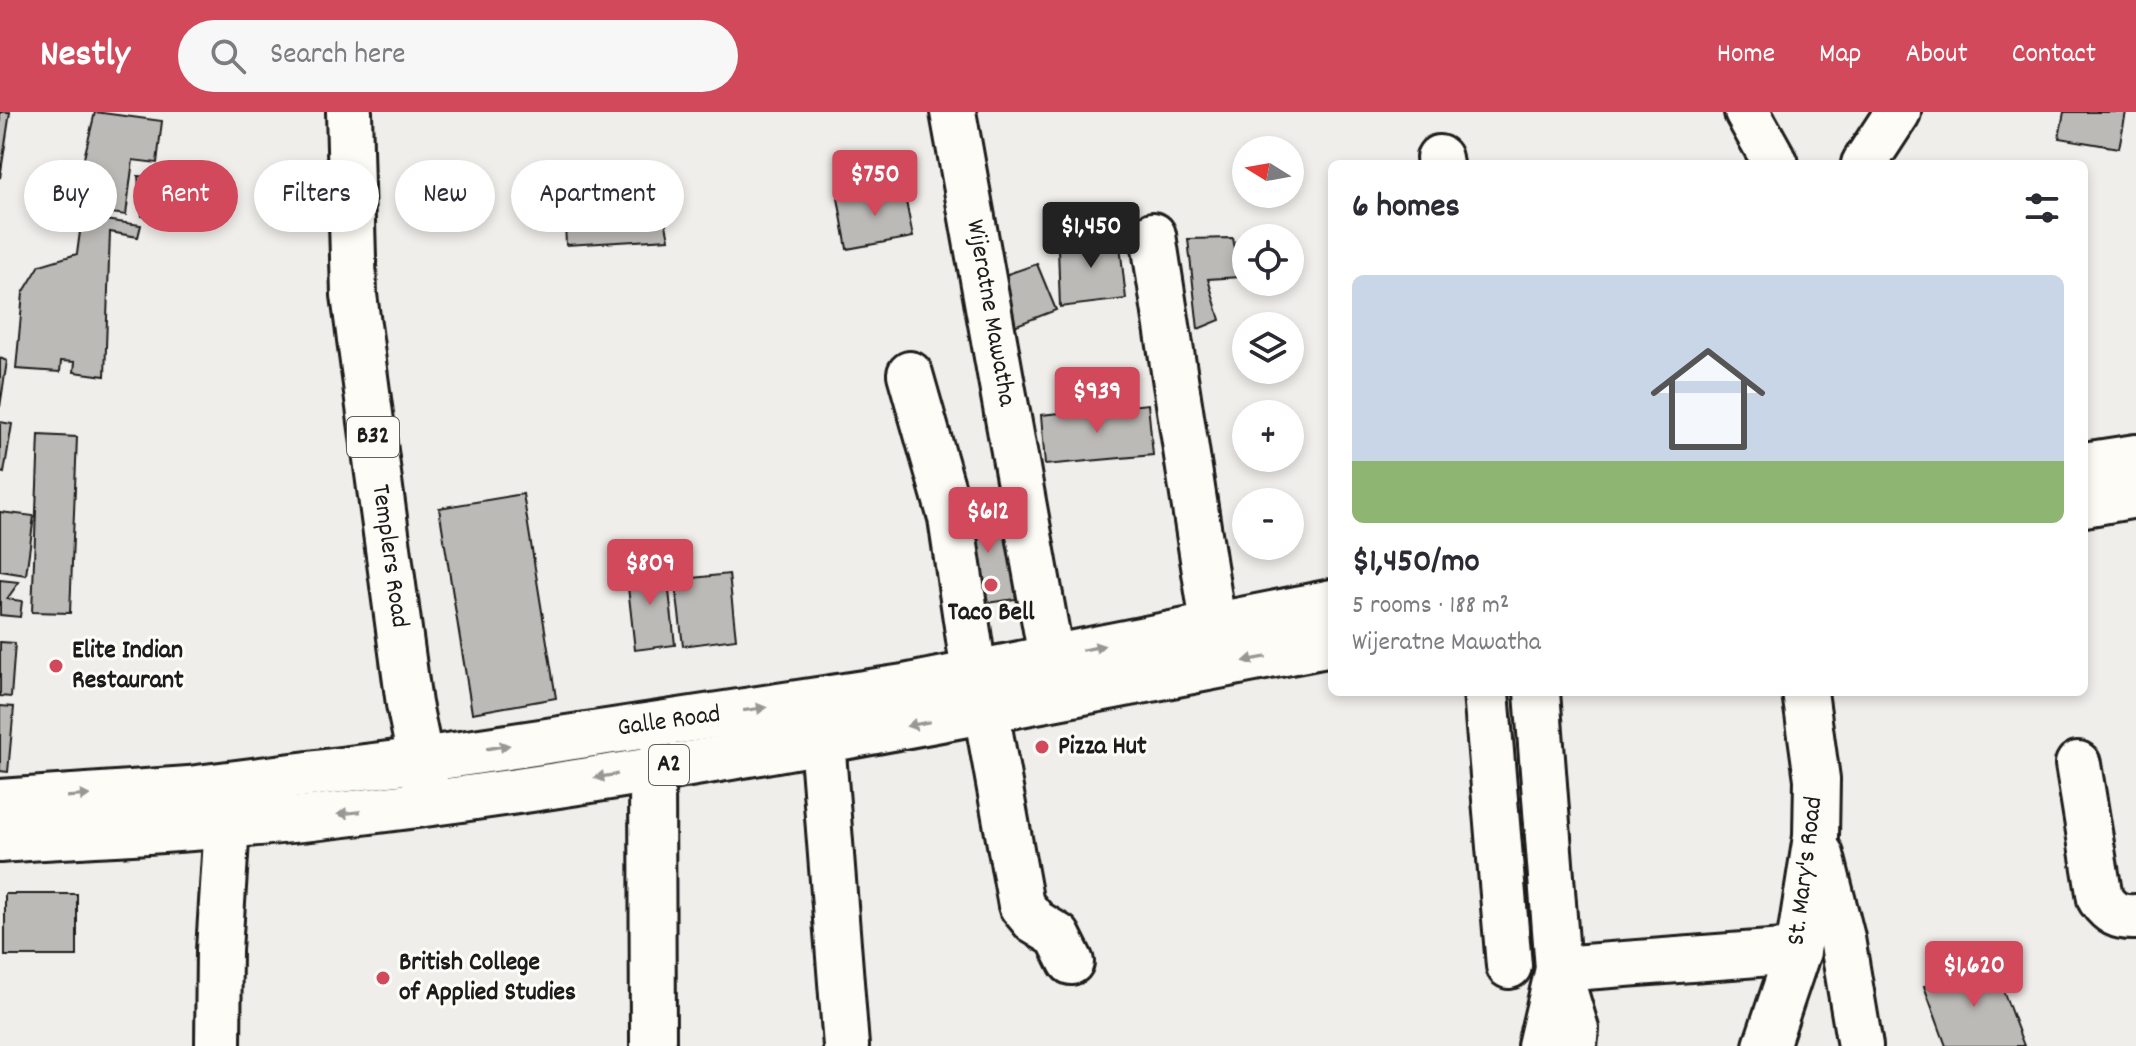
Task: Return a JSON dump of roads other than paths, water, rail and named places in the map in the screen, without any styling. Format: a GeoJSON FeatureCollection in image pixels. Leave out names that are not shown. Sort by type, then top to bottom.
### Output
{"type":"FeatureCollection","features":[{"type":"Feature","properties":{"kind":"main road","name":"Templers Road"},"geometry":{"type":"LineString","coordinates":[[349,112],[354,295],[409,704],[429,803]]}},
{"type":"Feature","properties":{"kind":"main road","name":"Wijeratne Mawatha"},"geometry":{"type":"LineString","coordinates":[[953,112],[1051,657]]}},
{"type":"Feature","properties":{"kind":"main road"},"geometry":{"type":"LineString","coordinates":[[1747,112],[1774,160]]}},
{"type":"Feature","properties":{"kind":"main road"},"geometry":{"type":"LineString","coordinates":[[1867,160],[1898,112]]}},
{"type":"Feature","properties":{"kind":"main road"},"geometry":{"type":"LineString","coordinates":[[1153,235],[1213,624]]}},
{"type":"Feature","properties":{"kind":"main road"},"geometry":{"type":"LineString","coordinates":[[910,374],[951,518],[980,692],[1021,905],[1035,922],[1058,936],[1071,962]]}},
{"type":"Feature","properties":{"kind":"main road"},"geometry":{"type":"LineString","coordinates":[[2088,464],[2136,457]]}},
{"type":"Feature","properties":{"kind":"main road"},"geometry":{"type":"LineString","coordinates":[[2088,503],[2136,495]]}},
{"type":"Feature","properties":{"kind":"main road","name":"Galle Road"},"geometry":{"type":"LineString","coordinates":[[0,802],[189,789],[421,760],[904,687],[980,692],[1051,657],[1328,603]]}},
{"type":"Feature","properties":{"kind":"main road","name":"Galle Road"},"geometry":{"type":"LineString","coordinates":[[0,840],[307,818],[429,803],[822,740],[980,692],[1328,645]]}},
{"type":"Feature","properties":{"kind":"main road"},"geometry":{"type":"LineString","coordinates":[[1486,696],[1509,966]]}},
{"type":"Feature","properties":{"kind":"main road"},"geometry":{"type":"LineString","coordinates":[[1537,696],[1558,969],[1576,1029],[1574,1046]]}},
{"type":"Feature","properties":{"kind":"main road","name":"St. Mary's Road"},"geometry":{"type":"LineString","coordinates":[[1766,1046],[1798,951],[1816,837],[1817,779],[1806,696]]}},
{"type":"Feature","properties":{"kind":"main road"},"geometry":{"type":"LineString","coordinates":[[822,740],[846,1046]]}},
{"type":"Feature","properties":{"kind":"main road"},"geometry":{"type":"LineString","coordinates":[[2078,764],[2100,899],[2109,911],[2122,918],[2136,917]]}},
{"type":"Feature","properties":{"kind":"main road"},"geometry":{"type":"LineString","coordinates":[[652,768],[653,1046]]}},
{"type":"Feature","properties":{"kind":"main road"},"geometry":{"type":"LineString","coordinates":[[218,1046],[219,950],[227,824]]}},
{"type":"Feature","properties":{"kind":"main road"},"geometry":{"type":"LineString","coordinates":[[1816,837],[1842,938],[1860,1046]]}},
{"type":"Feature","properties":{"kind":"main road"},"geometry":{"type":"LineString","coordinates":[[1558,969],[1798,951]]}},
{"type":"Feature","properties":{"kind":"main road"},"geometry":{"type":"LineString","coordinates":[[1540,1046],[1558,969]]}},
{"type":"Feature","properties":{"kind":"place","name":"Taco Bell"},"geometry":{"type":"Point","coordinates":[991,585]}},
{"type":"Feature","properties":{"kind":"place","name":"Elite Indian Restaurant"},"geometry":{"type":"Point","coordinates":[56,666]}},
{"type":"Feature","properties":{"kind":"place","name":"Pizza Hut"},"geometry":{"type":"Point","coordinates":[1042,747]}},
{"type":"Feature","properties":{"kind":"place","name":"British College of Applied Studies"},"geometry":{"type":"Point","coordinates":[383,978]}}]}
